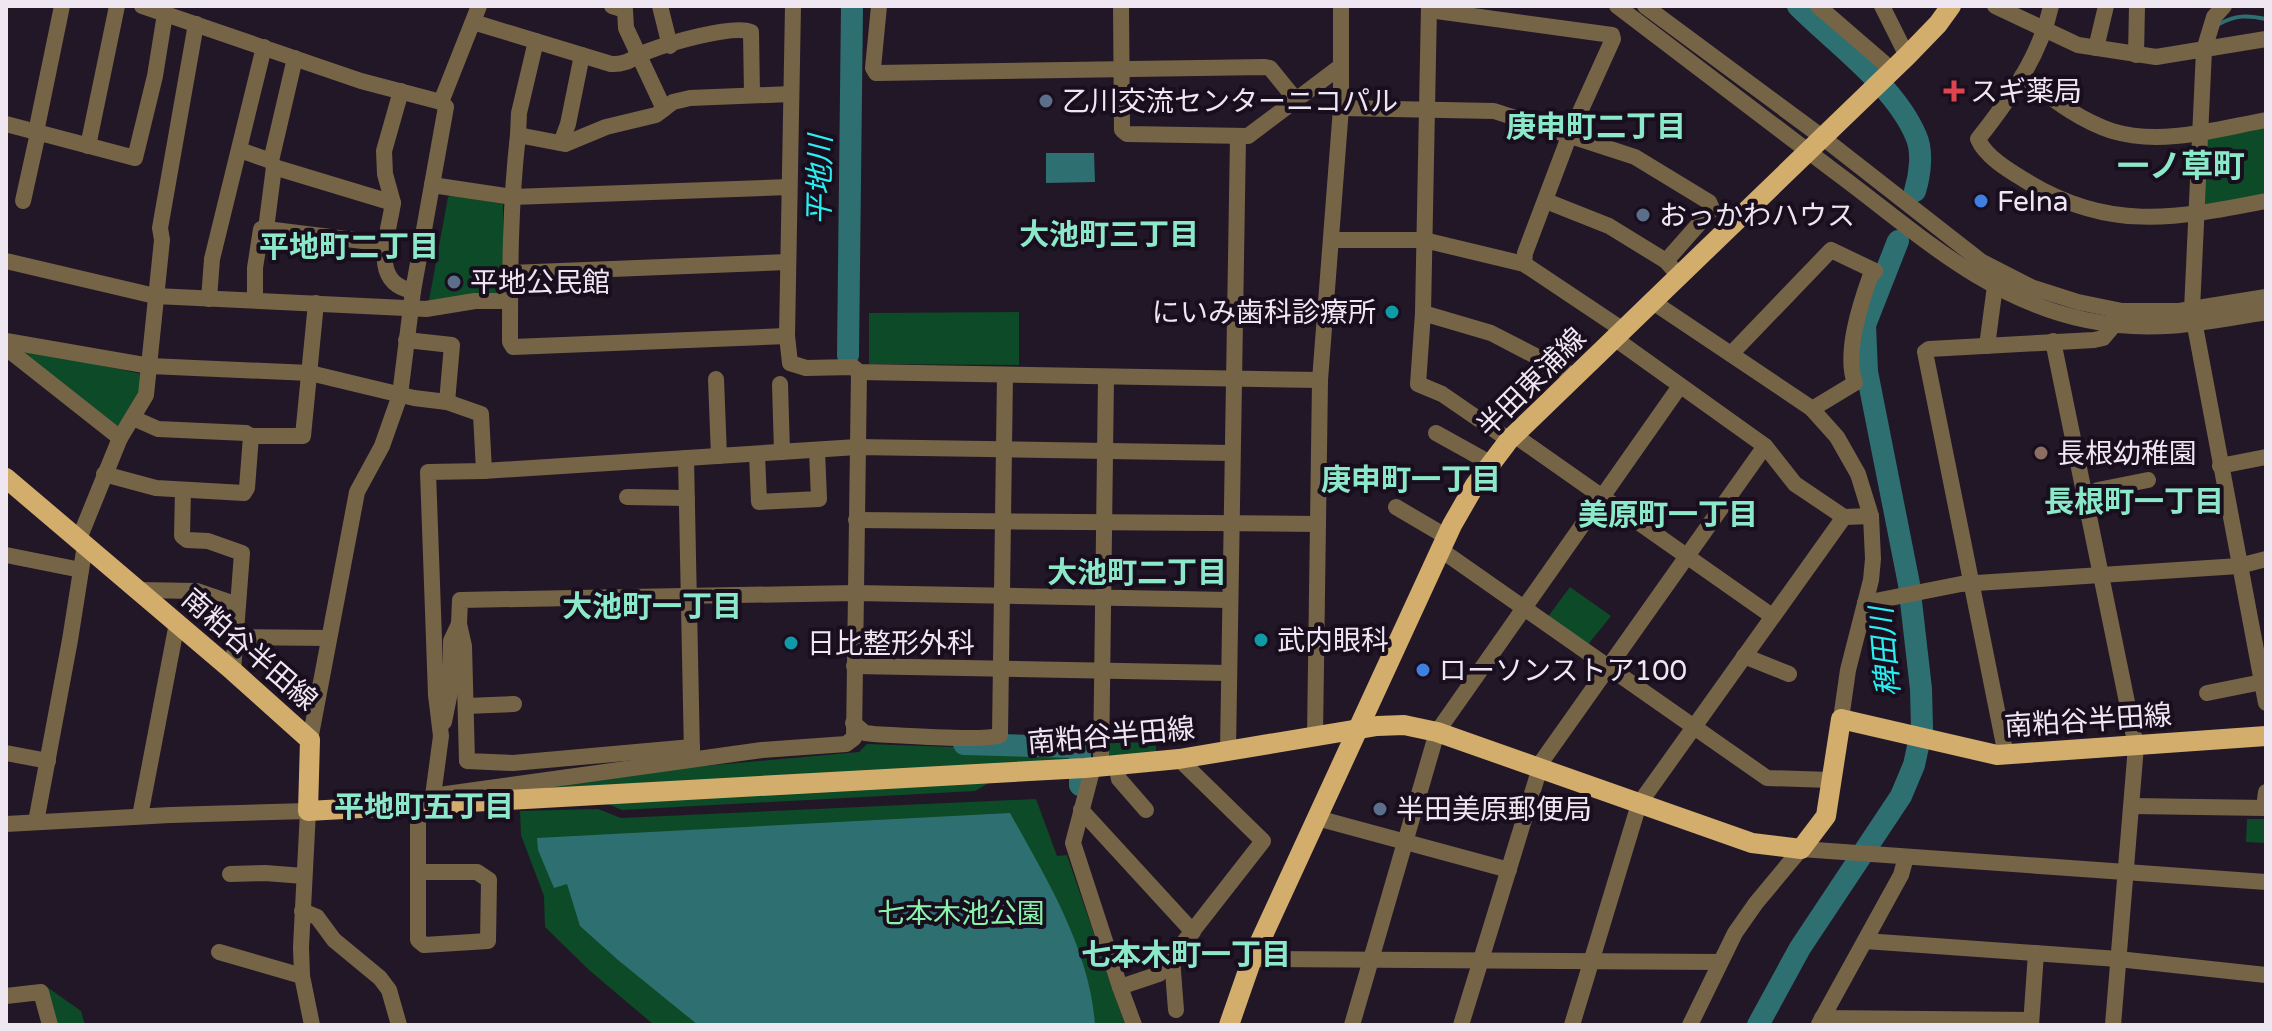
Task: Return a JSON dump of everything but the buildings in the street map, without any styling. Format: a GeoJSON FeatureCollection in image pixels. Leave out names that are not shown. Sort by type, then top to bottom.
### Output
{"type":"FeatureCollection","features":[{"type":"Feature","properties":{"kind":"main road","name":"半田東浦線"},"geometry":{"type":"LineString","coordinates":[[1229,1025],[1252,959],[1444,544],[1490,463],[1574,376],[1653,302],[1672,268],[1807,152],[1894,63],[1938,24],[1951,6]]}},
{"type":"Feature","properties":{"kind":"main road","name":"南粕谷半田線"},"geometry":{"type":"LineString","coordinates":[[6,478],[310,740],[308,811],[425,801],[722,790],[1094,767],[1179,759],[1315,736],[1404,725],[1437,732],[1752,843],[1801,849]]}},
{"type":"Feature","properties":{"kind":"main road","name":"南粕谷半田線"},"geometry":{"type":"LineString","coordinates":[[1841,719],[2006,755],[2266,736]]}},
{"type":"Feature","properties":{"kind":"main road"},"geometry":{"type":"LineString","coordinates":[[1801,849],[1826,816],[1841,719]]}},
{"type":"Feature","properties":{"kind":"street"},"geometry":{"type":"LineString","coordinates":[[23,201],[62,6]]}},
{"type":"Feature","properties":{"kind":"street"},"geometry":{"type":"LineString","coordinates":[[88,146],[117,6]]}},
{"type":"Feature","properties":{"kind":"street"},"geometry":{"type":"LineString","coordinates":[[142,6],[295,58],[441,102],[446,107],[411,299],[400,395],[382,446],[357,492],[310,740]]}},
{"type":"Feature","properties":{"kind":"street"},"geometry":{"type":"LineString","coordinates":[[612,6],[625,10],[626,28],[664,109]]}},
{"type":"Feature","properties":{"kind":"street"},"geometry":{"type":"LineString","coordinates":[[660,6],[670,46]]}},
{"type":"Feature","properties":{"kind":"street"},"geometry":{"type":"LineString","coordinates":[[793,6],[787,336],[790,363],[806,368],[853,367],[859,372],[1320,380]]}},
{"type":"Feature","properties":{"kind":"street"},"geometry":{"type":"LineString","coordinates":[[879,6],[873,68],[876,73],[1265,67],[1270,68],[1296,100]]}},
{"type":"Feature","properties":{"kind":"street"},"geometry":{"type":"LineString","coordinates":[[1121,6],[1122,130],[1127,134],[1248,136],[1341,66]]}},
{"type":"Feature","properties":{"kind":"street"},"geometry":{"type":"LineString","coordinates":[[1315,736],[1320,380],[1341,108],[1341,6]]}},
{"type":"Feature","properties":{"kind":"street"},"geometry":{"type":"LineString","coordinates":[[1617,6],[1909,231],[1995,286],[2054,312],[2114,325],[2266,312]]}},
{"type":"Feature","properties":{"kind":"street"},"geometry":{"type":"LineString","coordinates":[[1645,6],[1822,137],[1982,262],[2031,287],[2078,302],[2122,311],[2193,317],[2266,297]]}},
{"type":"Feature","properties":{"kind":"street"},"geometry":{"type":"LineString","coordinates":[[1818,6],[1894,63]]}},
{"type":"Feature","properties":{"kind":"street"},"geometry":{"type":"LineString","coordinates":[[1882,6],[1894,63]]}},
{"type":"Feature","properties":{"kind":"street"},"geometry":{"type":"LineString","coordinates":[[1995,6],[2078,45],[2136,55],[2156,57],[2266,39]]}},
{"type":"Feature","properties":{"kind":"street"},"geometry":{"type":"LineString","coordinates":[[2051,6],[2045,30],[2022,76],[2004,106],[1978,139],[1981,147],[2048,195],[2085,207],[2140,218],[2195,215],[2266,201]]}},
{"type":"Feature","properties":{"kind":"street"},"geometry":{"type":"LineString","coordinates":[[2096,48],[2106,6]]}},
{"type":"Feature","properties":{"kind":"street"},"geometry":{"type":"LineString","coordinates":[[2136,55],[2137,6]]}},
{"type":"Feature","properties":{"kind":"street"},"geometry":{"type":"LineString","coordinates":[[2224,6],[2214,17],[2204,50],[2193,317],[2266,703]]}},
{"type":"Feature","properties":{"kind":"street"},"geometry":{"type":"LineString","coordinates":[[1524,264],[1525,253],[1570,134],[1612,35],[1429,8],[1423,313],[1418,384],[1442,394],[1603,497],[1772,616]]}},
{"type":"Feature","properties":{"kind":"street"},"geometry":{"type":"LineString","coordinates":[[441,102],[475,11],[536,41],[623,65],[641,55],[722,30],[747,30],[751,32],[752,95]]}},
{"type":"Feature","properties":{"kind":"street"},"geometry":{"type":"LineString","coordinates":[[6,124],[135,158],[155,76],[165,14]]}},
{"type":"Feature","properties":{"kind":"street"},"geometry":{"type":"LineString","coordinates":[[36,822],[81,570],[82,542],[104,474],[120,438],[146,395],[162,240],[160,228],[196,24]]}},
{"type":"Feature","properties":{"kind":"street"},"geometry":{"type":"LineString","coordinates":[[536,41],[519,113],[512,197],[510,342],[513,347],[787,336]]}},
{"type":"Feature","properties":{"kind":"street"},"geometry":{"type":"LineString","coordinates":[[209,299],[212,259],[264,47]]}},
{"type":"Feature","properties":{"kind":"street"},"geometry":{"type":"LineString","coordinates":[[561,143],[582,55]]}},
{"type":"Feature","properties":{"kind":"street"},"geometry":{"type":"LineString","coordinates":[[266,229],[272,164],[295,58]]}},
{"type":"Feature","properties":{"kind":"street"},"geometry":{"type":"LineString","coordinates":[[2022,76],[2062,105],[2111,130],[2156,137],[2266,120]]}},
{"type":"Feature","properties":{"kind":"street"},"geometry":{"type":"LineString","coordinates":[[401,91],[384,151],[385,174],[393,203],[385,267],[391,283],[426,309],[475,301],[510,301]]}},
{"type":"Feature","properties":{"kind":"street"},"geometry":{"type":"LineString","coordinates":[[518,135],[565,144],[606,127],[656,115],[673,102],[690,98],[791,94]]}},
{"type":"Feature","properties":{"kind":"street"},"geometry":{"type":"LineString","coordinates":[[1341,108],[1494,111],[1635,157],[1709,202],[1712,209],[1672,268],[1609,226],[1546,201]]}},
{"type":"Feature","properties":{"kind":"street"},"geometry":{"type":"LineString","coordinates":[[1228,750],[1238,136]]}},
{"type":"Feature","properties":{"kind":"street"},"geometry":{"type":"LineString","coordinates":[[240,150],[272,164],[393,203]]}},
{"type":"Feature","properties":{"kind":"street"},"geometry":{"type":"LineString","coordinates":[[432,185],[512,197],[789,187]]}},
{"type":"Feature","properties":{"kind":"street"},"geometry":{"type":"LineString","coordinates":[[255,300],[255,268],[261,229],[387,244]]}},
{"type":"Feature","properties":{"kind":"street"},"geometry":{"type":"LineString","coordinates":[[1332,240],[1424,240],[1524,264],[1619,334],[1680,386],[1765,446],[1795,484],[1844,517],[1871,516]]}},
{"type":"Feature","properties":{"kind":"street"},"geometry":{"type":"LineString","coordinates":[[1731,354],[1831,250],[1875,271],[1870,277],[1856,324],[1855,383],[1812,409]]}},
{"type":"Feature","properties":{"kind":"street"},"geometry":{"type":"LineString","coordinates":[[6,261],[155,296],[316,303],[411,299]]}},
{"type":"Feature","properties":{"kind":"street"},"geometry":{"type":"LineString","coordinates":[[510,273],[788,262]]}},
{"type":"Feature","properties":{"kind":"street"},"geometry":{"type":"LineString","coordinates":[[1987,346],[1995,286]]}},
{"type":"Feature","properties":{"kind":"street"},"geometry":{"type":"LineString","coordinates":[[1653,302],[1812,409],[1837,437],[1848,455],[1871,516],[1873,559],[1848,670],[1841,719]]}},
{"type":"Feature","properties":{"kind":"street"},"geometry":{"type":"LineString","coordinates":[[133,418],[158,429],[246,433],[251,436],[303,436],[316,303]]}},
{"type":"Feature","properties":{"kind":"street"},"geometry":{"type":"LineString","coordinates":[[1423,313],[1491,333],[1574,376]]}},
{"type":"Feature","properties":{"kind":"street"},"geometry":{"type":"LineString","coordinates":[[2006,755],[1925,352],[1929,349],[2103,338],[2114,325]]}},
{"type":"Feature","properties":{"kind":"street"},"geometry":{"type":"LineString","coordinates":[[406,340],[452,345],[447,402]]}},
{"type":"Feature","properties":{"kind":"street"},"geometry":{"type":"LineString","coordinates":[[6,341],[150,366],[310,373],[400,395],[447,402],[481,414],[484,471]]}},
{"type":"Feature","properties":{"kind":"street"},"geometry":{"type":"LineString","coordinates":[[2053,341],[2136,746],[2113,1025]]}},
{"type":"Feature","properties":{"kind":"street"},"geometry":{"type":"LineString","coordinates":[[6,348],[120,438]]}},
{"type":"Feature","properties":{"kind":"street"},"geometry":{"type":"LineString","coordinates":[[851,735],[859,372]]}},
{"type":"Feature","properties":{"kind":"street"},"geometry":{"type":"LineString","coordinates":[[1005,375],[1005,449],[1002,522],[1001,596],[1000,669],[1000,735],[865,733],[692,753],[513,763],[467,761],[460,600],[855,593],[1001,596],[1103,598],[1230,600]]}},
{"type":"Feature","properties":{"kind":"street"},"geometry":{"type":"LineString","coordinates":[[1106,377],[1102,671],[1094,767],[1073,843],[1134,1025]]}},
{"type":"Feature","properties":{"kind":"street"},"geometry":{"type":"LineString","coordinates":[[716,379],[719,456]]}},
{"type":"Feature","properties":{"kind":"street"},"geometry":{"type":"LineString","coordinates":[[780,384],[782,452]]}},
{"type":"Feature","properties":{"kind":"street"},"geometry":{"type":"LineString","coordinates":[[1352,1025],[1437,732],[1680,386]]}},
{"type":"Feature","properties":{"kind":"street"},"geometry":{"type":"LineString","coordinates":[[1436,433],[1490,463]]}},
{"type":"Feature","properties":{"kind":"street"},"geometry":{"type":"LineString","coordinates":[[104,474],[156,488],[244,493],[251,436]]}},
{"type":"Feature","properties":{"kind":"street"},"geometry":{"type":"LineString","coordinates":[[1461,1025],[1542,761],[1765,446]]}},
{"type":"Feature","properties":{"kind":"street"},"geometry":{"type":"LineString","coordinates":[[441,736],[436,695],[428,472],[857,447],[1232,453]]}},
{"type":"Feature","properties":{"kind":"street"},"geometry":{"type":"LineString","coordinates":[[757,454],[759,502],[819,499],[817,450]]}},
{"type":"Feature","properties":{"kind":"street"},"geometry":{"type":"LineString","coordinates":[[2220,466],[2266,457]]}},
{"type":"Feature","properties":{"kind":"street"},"geometry":{"type":"LineString","coordinates":[[686,458],[692,753]]}},
{"type":"Feature","properties":{"kind":"street"},"geometry":{"type":"LineString","coordinates":[[2086,500],[2098,490],[2148,480]]}},
{"type":"Feature","properties":{"kind":"street"},"geometry":{"type":"LineString","coordinates":[[183,490],[182,536],[187,540],[208,541],[242,553],[233,671]]}},
{"type":"Feature","properties":{"kind":"street"},"geometry":{"type":"LineString","coordinates":[[627,497],[687,498]]}},
{"type":"Feature","properties":{"kind":"street"},"geometry":{"type":"LineString","coordinates":[[1396,507],[1525,608],[1767,778],[1831,780]]}},
{"type":"Feature","properties":{"kind":"street"},"geometry":{"type":"LineString","coordinates":[[1572,1025],[1639,804],[1844,517]]}},
{"type":"Feature","properties":{"kind":"street"},"geometry":{"type":"LineString","coordinates":[[856,520],[1318,524]]}},
{"type":"Feature","properties":{"kind":"street"},"geometry":{"type":"LineString","coordinates":[[6,555],[81,570]]}},
{"type":"Feature","properties":{"kind":"street"},"geometry":{"type":"LineString","coordinates":[[1865,603],[1961,584],[2239,566],[2266,559]]}},
{"type":"Feature","properties":{"kind":"street"},"geometry":{"type":"LineString","coordinates":[[138,590],[197,591],[238,605]]}},
{"type":"Feature","properties":{"kind":"street"},"geometry":{"type":"LineString","coordinates":[[140,816],[177,623]]}},
{"type":"Feature","properties":{"kind":"street"},"geometry":{"type":"LineString","coordinates":[[418,872],[477,872],[489,880],[488,941],[424,945],[418,940],[418,872],[425,801],[451,687],[451,641],[459,624]]}},
{"type":"Feature","properties":{"kind":"street"},"geometry":{"type":"LineString","coordinates":[[236,637],[329,638]]}},
{"type":"Feature","properties":{"kind":"street"},"geometry":{"type":"LineString","coordinates":[[1744,656],[1789,674]]}},
{"type":"Feature","properties":{"kind":"street"},"geometry":{"type":"LineString","coordinates":[[854,666],[1228,673]]}},
{"type":"Feature","properties":{"kind":"street"},"geometry":{"type":"LineString","coordinates":[[2207,693],[2262,682]]}},
{"type":"Feature","properties":{"kind":"street"},"geometry":{"type":"LineString","coordinates":[[466,706],[514,704]]}},
{"type":"Feature","properties":{"kind":"street"},"geometry":{"type":"LineString","coordinates":[[6,753],[48,761]]}},
{"type":"Feature","properties":{"kind":"street"},"geometry":{"type":"LineString","coordinates":[[425,801],[692,753]]}},
{"type":"Feature","properties":{"kind":"street"},"geometry":{"type":"LineString","coordinates":[[1120,987],[1159,974],[1263,841],[1179,759]]}},
{"type":"Feature","properties":{"kind":"street"},"geometry":{"type":"LineString","coordinates":[[1094,767],[1119,779],[1146,810]]}},
{"type":"Feature","properties":{"kind":"street"},"geometry":{"type":"LineString","coordinates":[[2132,806],[2265,803]]}},
{"type":"Feature","properties":{"kind":"street"},"geometry":{"type":"LineString","coordinates":[[1081,810],[1193,932]]}},
{"type":"Feature","properties":{"kind":"street"},"geometry":{"type":"LineString","coordinates":[[6,824],[308,811],[302,976],[312,1025]]}},
{"type":"Feature","properties":{"kind":"street"},"geometry":{"type":"LineString","coordinates":[[1826,816],[1829,837],[1847,852]]}},
{"type":"Feature","properties":{"kind":"street"},"geometry":{"type":"LineString","coordinates":[[1317,818],[1509,870]]}},
{"type":"Feature","properties":{"kind":"street"},"geometry":{"type":"LineString","coordinates":[[1690,1025],[1720,962],[1756,903],[1801,849],[2266,882]]}},
{"type":"Feature","properties":{"kind":"street"},"geometry":{"type":"LineString","coordinates":[[1906,857],[1901,875],[1820,1022],[2031,1022],[2036,953]]}},
{"type":"Feature","properties":{"kind":"street"},"geometry":{"type":"LineString","coordinates":[[230,874],[304,876]]}},
{"type":"Feature","properties":{"kind":"street"},"geometry":{"type":"LineString","coordinates":[[302,911],[317,917],[334,940],[380,978],[389,990],[399,1025]]}},
{"type":"Feature","properties":{"kind":"street"},"geometry":{"type":"LineString","coordinates":[[1865,941],[2118,959],[2266,975]]}},
{"type":"Feature","properties":{"kind":"street"},"geometry":{"type":"LineString","coordinates":[[219,952],[302,976]]}},
{"type":"Feature","properties":{"kind":"street"},"geometry":{"type":"LineString","coordinates":[[1172,958],[1176,1010]]}},
{"type":"Feature","properties":{"kind":"street"},"geometry":{"type":"LineString","coordinates":[[1252,959],[1720,962]]}},
{"type":"Feature","properties":{"kind":"street"},"geometry":{"type":"LineString","coordinates":[[6,996],[41,992],[50,1025]]}},
{"type":"Feature","properties":{"kind":"green space"},"geometry":{"type":"Polygon","coordinates":[[[2266,126],[2266,197],[2203,210],[2206,136],[2266,126]]]}},
{"type":"Feature","properties":{"kind":"green space"},"geometry":{"type":"Polygon","coordinates":[[[452,195],[503,204],[504,298],[428,306],[448,197],[452,195]]]}},
{"type":"Feature","properties":{"kind":"green space"},"geometry":{"type":"Polygon","coordinates":[[[1019,312],[1019,365],[869,364],[869,313],[1019,312]]]}},
{"type":"Feature","properties":{"kind":"green space"},"geometry":{"type":"Polygon","coordinates":[[[19,348],[142,374],[141,396],[122,427],[115,429],[16,353],[19,348]]]}},
{"type":"Feature","properties":{"kind":"green space"},"geometry":{"type":"Polygon","coordinates":[[[1570,587],[1611,616],[1586,647],[1547,618],[1570,587]]]}},
{"type":"Feature","properties":{"kind":"green space"},"geometry":{"type":"Polygon","coordinates":[[[1107,742],[1156,743],[1156,755],[1111,757],[1107,742]]]}},
{"type":"Feature","properties":{"kind":"green space"},"geometry":{"type":"Polygon","coordinates":[[[867,744],[1071,751],[1075,763],[473,795],[681,768],[859,752],[867,744]]]}},
{"type":"Feature","properties":{"kind":"green space"},"geometry":{"type":"Polygon","coordinates":[[[992,781],[975,791],[622,810],[606,803],[992,781]]]}},
{"type":"Feature","properties":{"kind":"green space","name":"七本木池公園"},"geometry":{"type":"Polygon","coordinates":[[[1036,799],[1057,856],[1067,855],[1125,1025],[654,1025],[589,970],[545,927],[544,896],[521,835],[520,811],[598,809],[621,818],[1036,799]]]}},
{"type":"Feature","properties":{"kind":"green space"},"geometry":{"type":"Polygon","coordinates":[[[2247,819],[2266,819],[2266,843],[2246,842],[2247,819]]]}},
{"type":"Feature","properties":{"kind":"green space"},"geometry":{"type":"Polygon","coordinates":[[[47,987],[81,1011],[85,1025],[56,1025],[47,987]]]}},
{"type":"Feature","properties":{"kind":"shaded area"},"geometry":{"type":"Polygon","coordinates":[[[1046,153],[1094,153],[1095,182],[1046,183],[1046,153]]]}},
{"type":"Feature","properties":{"kind":"shaded area","name":"七本木池公園"},"geometry":{"type":"Polygon","coordinates":[[[1010,813],[1051,889],[1075,942],[1085,969],[1095,1025],[698,1025],[580,926],[567,884],[554,888],[538,850],[537,838],[1010,813]]]}},
{"type":"Feature","properties":{"kind":"waterway","name":"平地川"},"geometry":{"type":"LineString","coordinates":[[848,355],[852,6]]}},
{"type":"Feature","properties":{"kind":"waterway","name":"稗田川"},"geometry":{"type":"LineString","coordinates":[[1798,6],[1863,66],[1906,118],[1920,149],[1915,191]]}},
{"type":"Feature","properties":{"kind":"waterway"},"geometry":{"type":"LineString","coordinates":[[2219,24],[2242,17],[2266,19]]}},
{"type":"Feature","properties":{"kind":"waterway","name":"稗田川"},"geometry":{"type":"LineString","coordinates":[[1758,1025],[1800,948],[1901,796],[1914,765],[1922,728],[1921,689],[1909,584],[1867,372],[1865,325],[1898,241]]}},
{"type":"Feature","properties":{"kind":"waterway","name":"平地川"},"geometry":{"type":"LineString","coordinates":[[964,744],[1074,747],[1080,752],[1080,785]]}},
{"type":"Feature","properties":{"kind":"place","name":"スギ薬局"},"geometry":{"type":"Point","coordinates":[1954,91]}},
{"type":"Feature","properties":{"kind":"place","name":"乙川交流センターニコパル"},"geometry":{"type":"Point","coordinates":[1046,101]}},
{"type":"Feature","properties":{"kind":"place","name":"Felna"},"geometry":{"type":"Point","coordinates":[1981,201]}},
{"type":"Feature","properties":{"kind":"place","name":"おっかわハウス"},"geometry":{"type":"Point","coordinates":[1643,215]}},
{"type":"Feature","properties":{"kind":"place","name":"平地公民館"},"geometry":{"type":"Point","coordinates":[454,282]}},
{"type":"Feature","properties":{"kind":"place","name":"にいみ歯科診療所"},"geometry":{"type":"Point","coordinates":[1392,312]}},
{"type":"Feature","properties":{"kind":"place","name":"長根幼稚園"},"geometry":{"type":"Point","coordinates":[2041,453]}},
{"type":"Feature","properties":{"kind":"place","name":"武内眼科"},"geometry":{"type":"Point","coordinates":[1261,640]}},
{"type":"Feature","properties":{"kind":"place","name":"日比整形外科"},"geometry":{"type":"Point","coordinates":[791,643]}},
{"type":"Feature","properties":{"kind":"place","name":"ローソンストア100"},"geometry":{"type":"Point","coordinates":[1423,670]}},
{"type":"Feature","properties":{"kind":"place","name":"半田美原郵便局"},"geometry":{"type":"Point","coordinates":[1380,809]}},
{"type":"Feature","properties":{"kind":"district","name":"庚申町二丁目"},"geometry":{"type":"Point","coordinates":[1596,127]}},
{"type":"Feature","properties":{"kind":"district","name":"一ノ草町"},"geometry":{"type":"Point","coordinates":[2181,166]}},
{"type":"Feature","properties":{"kind":"district","name":"大池町三丁目"},"geometry":{"type":"Point","coordinates":[1109,235]}},
{"type":"Feature","properties":{"kind":"district","name":"平地町二丁目"},"geometry":{"type":"Point","coordinates":[349,247]}},
{"type":"Feature","properties":{"kind":"district","name":"庚申町一丁目"},"geometry":{"type":"Point","coordinates":[1411,480]}},
{"type":"Feature","properties":{"kind":"district","name":"長根町一丁目"},"geometry":{"type":"Point","coordinates":[2134,502]}},
{"type":"Feature","properties":{"kind":"district","name":"美原町一丁目"},"geometry":{"type":"Point","coordinates":[1668,515]}},
{"type":"Feature","properties":{"kind":"district","name":"大池町二丁目"},"geometry":{"type":"Point","coordinates":[1137,573]}},
{"type":"Feature","properties":{"kind":"district","name":"大池町一丁目"},"geometry":{"type":"Point","coordinates":[652,607]}},
{"type":"Feature","properties":{"kind":"district","name":"平地町五丁目"},"geometry":{"type":"Point","coordinates":[424,807]}},
{"type":"Feature","properties":{"kind":"district","name":"七本木町一丁目"},"geometry":{"type":"Point","coordinates":[1186,955]}}]}
